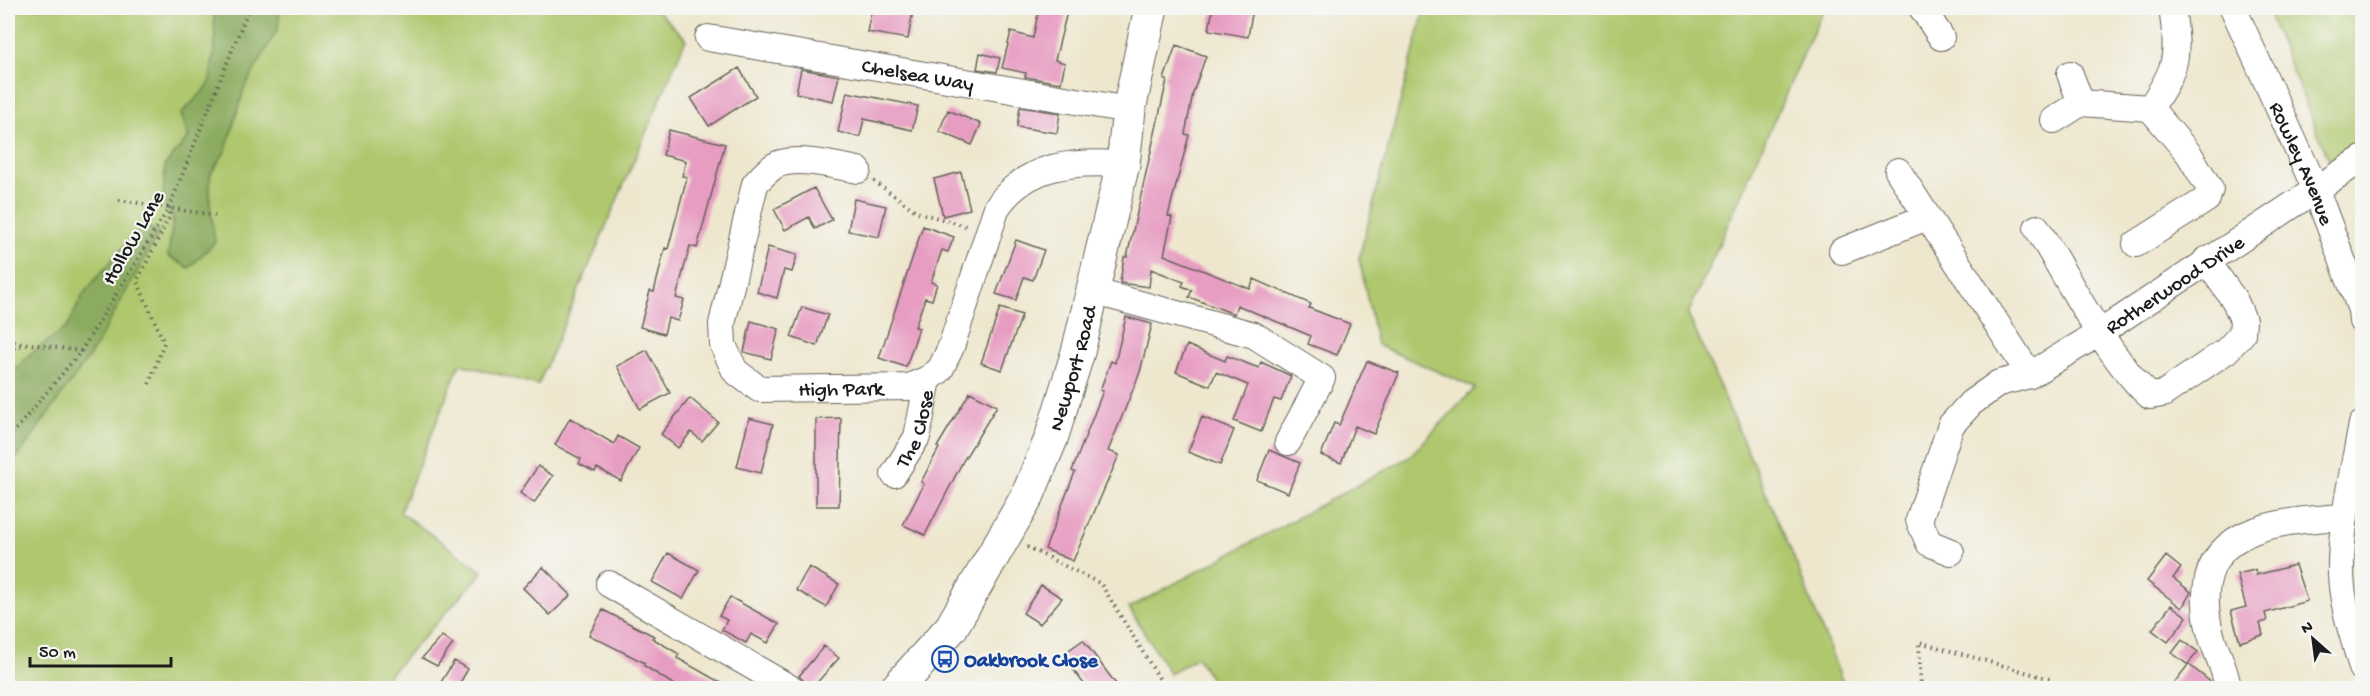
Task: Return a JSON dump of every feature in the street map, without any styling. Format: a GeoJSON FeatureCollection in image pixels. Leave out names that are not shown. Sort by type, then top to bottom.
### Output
{"type":"FeatureCollection","features":[{"type":"Feature","properties":{"kind":"highway","name":"Newport Road"},"geometry":{"type":"LineString","coordinates":[[897,688],[951,628],[1027,497],[1058,417],[1078,352],[1123,164],[1129,110],[1151,8]]}},
{"type":"Feature","properties":{"kind":"street"},"geometry":{"type":"LineString","coordinates":[[1922,8],[1941,37]]}},
{"type":"Feature","properties":{"kind":"street"},"geometry":{"type":"LineString","coordinates":[[2150,108],[2167,82],[2176,61],[2177,44],[2172,8]]}},
{"type":"Feature","properties":{"kind":"street","name":"Rowley Avenue"},"geometry":{"type":"LineString","coordinates":[[2233,8],[2316,190],[2362,313]]}},
{"type":"Feature","properties":{"kind":"street","name":"Chelsea Way"},"geometry":{"type":"LineString","coordinates":[[708,38],[1129,110]]}},
{"type":"Feature","properties":{"kind":"street"},"geometry":{"type":"LineString","coordinates":[[2070,74],[2081,103]]}},
{"type":"Feature","properties":{"kind":"street"},"geometry":{"type":"LineString","coordinates":[[2054,120],[2081,103],[2150,108],[2189,154],[2210,189],[2207,199],[2136,244]]}},
{"type":"Feature","properties":{"kind":"street","name":"Rotherwood Drive"},"geometry":{"type":"LineString","coordinates":[[1951,552],[1929,543],[1919,520],[1951,425],[1971,403],[1999,383],[2030,375],[2101,332],[2206,260],[2362,159]]}},
{"type":"Feature","properties":{"kind":"street","name":"High Park"},"geometry":{"type":"LineString","coordinates":[[858,170],[820,162],[782,163],[767,171],[755,184],[722,324],[723,345],[727,357],[735,371],[759,389],[909,387],[928,379]]}},
{"type":"Feature","properties":{"kind":"street"},"geometry":{"type":"LineString","coordinates":[[928,379],[940,370],[951,347],[997,207],[1019,182],[1043,170],[1091,162],[1123,164]]}},
{"type":"Feature","properties":{"kind":"street"},"geometry":{"type":"LineString","coordinates":[[1898,171],[2030,375]]}},
{"type":"Feature","properties":{"kind":"street"},"geometry":{"type":"LineString","coordinates":[[1842,251],[1927,217]]}},
{"type":"Feature","properties":{"kind":"street"},"geometry":{"type":"LineString","coordinates":[[2037,228],[2101,332],[2140,387],[2150,396],[2163,394],[2190,376],[2226,351],[2242,334],[2243,320],[2235,301],[2206,260]]}},
{"type":"Feature","properties":{"kind":"street"},"geometry":{"type":"LineString","coordinates":[[1092,291],[1254,335],[1323,378],[1288,442]]}},
{"type":"Feature","properties":{"kind":"street","name":"The Close"},"geometry":{"type":"LineString","coordinates":[[894,474],[917,437],[928,379]]}},
{"type":"Feature","properties":{"kind":"street"},"geometry":{"type":"LineString","coordinates":[[2362,424],[2345,517],[2341,575],[2349,623],[2362,668]]}},
{"type":"Feature","properties":{"kind":"street"},"geometry":{"type":"LineString","coordinates":[[2228,688],[2208,622],[2207,593],[2212,567],[2223,549],[2242,535],[2265,525],[2298,519],[2345,517]]}},
{"type":"Feature","properties":{"kind":"street"},"geometry":{"type":"LineString","coordinates":[[609,584],[790,688]]}},
{"type":"Feature","properties":{"kind":"path","name":"Hollow Lane"},"geometry":{"type":"LineString","coordinates":[[8,437],[81,351],[169,208],[249,8]]}},
{"type":"Feature","properties":{"kind":"path"},"geometry":{"type":"LineString","coordinates":[[858,170],[917,212],[973,228],[997,207]]}},
{"type":"Feature","properties":{"kind":"path"},"geometry":{"type":"LineString","coordinates":[[119,200],[219,216]]}},
{"type":"Feature","properties":{"kind":"path"},"geometry":{"type":"LineString","coordinates":[[148,384],[164,343],[137,281],[170,216],[169,208]]}},
{"type":"Feature","properties":{"kind":"path"},"geometry":{"type":"LineString","coordinates":[[8,341],[81,351]]}},
{"type":"Feature","properties":{"kind":"path"},"geometry":{"type":"LineString","coordinates":[[8,350],[24,345]]}},
{"type":"Feature","properties":{"kind":"path"},"geometry":{"type":"LineString","coordinates":[[1019,543],[1101,584],[1165,688]]}},
{"type":"Feature","properties":{"kind":"path"},"geometry":{"type":"LineString","coordinates":[[1921,688],[1919,642],[2050,680],[2050,688]]}},
{"type":"Feature","properties":{"kind":"green space"},"geometry":{"type":"Polygon","coordinates":[[[8,8],[655,8],[686,39],[538,385],[460,364],[400,512],[483,572],[377,688],[8,688],[8,8]]]}},
{"type":"Feature","properties":{"kind":"green space"},"geometry":{"type":"Polygon","coordinates":[[[214,8],[280,8],[278,28],[244,89],[226,150],[210,175],[210,205],[215,242],[189,268],[168,256],[173,220],[163,200],[165,165],[189,137],[181,114],[209,85],[215,45],[214,8]]]}},
{"type":"Feature","properties":{"kind":"green space"},"geometry":{"type":"Polygon","coordinates":[[[1425,8],[1824,8],[1688,314],[1792,553],[1845,688],[1217,688],[1197,657],[1170,674],[1129,608],[1408,458],[1475,388],[1377,345],[1359,258],[1425,8]]]}},
{"type":"Feature","properties":{"kind":"green space"},"geometry":{"type":"Polygon","coordinates":[[[2266,8],[2362,8],[2362,146],[2332,167],[2266,8]]]}},
{"type":"Feature","properties":{"kind":"green space"},"geometry":{"type":"Polygon","coordinates":[[[142,225],[159,232],[93,351],[8,470],[8,378],[30,354],[67,327],[84,293],[142,225]]]}},
{"type":"Feature","properties":{"kind":"building"},"geometry":{"type":"Polygon","coordinates":[[[872,8],[913,11],[908,39],[867,32],[872,8]]]}},
{"type":"Feature","properties":{"kind":"building"},"geometry":{"type":"Polygon","coordinates":[[[1039,8],[1068,8],[1055,60],[1065,63],[1061,83],[1025,77],[1026,73],[1002,68],[1011,32],[1033,38],[1039,8]]]}},
{"type":"Feature","properties":{"kind":"building"},"geometry":{"type":"Polygon","coordinates":[[[1213,8],[1253,8],[1248,37],[1209,30],[1213,8]]]}},
{"type":"Feature","properties":{"kind":"building"},"geometry":{"type":"Polygon","coordinates":[[[1176,45],[1206,56],[1193,93],[1185,134],[1189,135],[1168,216],[1172,217],[1164,255],[1250,289],[1254,279],[1311,304],[1309,308],[1350,324],[1337,355],[1308,344],[1311,336],[1237,305],[1234,314],[1189,297],[1192,290],[1182,286],[1184,282],[1151,269],[1149,287],[1120,283],[1124,257],[1127,257],[1167,80],[1164,79],[1176,45]]]}},
{"type":"Feature","properties":{"kind":"building"},"geometry":{"type":"Polygon","coordinates":[[[980,53],[1000,58],[997,72],[977,69],[980,53]]]}},
{"type":"Feature","properties":{"kind":"building"},"geometry":{"type":"Polygon","coordinates":[[[739,68],[756,96],[709,126],[691,98],[739,68]]]}},
{"type":"Feature","properties":{"kind":"building"},"geometry":{"type":"Polygon","coordinates":[[[801,69],[839,76],[833,101],[796,93],[801,69]]]}},
{"type":"Feature","properties":{"kind":"building"},"geometry":{"type":"Polygon","coordinates":[[[847,92],[918,106],[912,130],[864,119],[860,137],[838,132],[847,92]]]}},
{"type":"Feature","properties":{"kind":"building"},"geometry":{"type":"Polygon","coordinates":[[[1020,107],[1060,113],[1057,133],[1017,127],[1020,107]]]}},
{"type":"Feature","properties":{"kind":"building"},"geometry":{"type":"Polygon","coordinates":[[[948,110],[981,124],[972,145],[939,131],[948,110]]]}},
{"type":"Feature","properties":{"kind":"building"},"geometry":{"type":"Polygon","coordinates":[[[669,130],[725,144],[697,248],[690,246],[676,298],[684,300],[678,321],[668,318],[664,334],[640,327],[650,291],[654,292],[665,248],[668,249],[687,177],[682,176],[686,161],[663,155],[669,130]]]}},
{"type":"Feature","properties":{"kind":"building"},"geometry":{"type":"Polygon","coordinates":[[[961,172],[970,209],[943,216],[934,179],[961,172]]]}},
{"type":"Feature","properties":{"kind":"building"},"geometry":{"type":"Polygon","coordinates":[[[814,188],[832,220],[815,229],[809,217],[785,230],[774,209],[814,188]]]}},
{"type":"Feature","properties":{"kind":"building"},"geometry":{"type":"Polygon","coordinates":[[[854,199],[886,206],[879,237],[848,231],[854,199]]]}},
{"type":"Feature","properties":{"kind":"building"},"geometry":{"type":"Polygon","coordinates":[[[923,226],[954,237],[948,252],[942,250],[931,282],[937,284],[932,300],[925,298],[915,327],[919,328],[906,367],[879,358],[923,226]]]}},
{"type":"Feature","properties":{"kind":"building"},"geometry":{"type":"Polygon","coordinates":[[[1016,240],[1044,250],[1033,280],[1024,277],[1016,300],[996,294],[1016,240]]]}},
{"type":"Feature","properties":{"kind":"building"},"geometry":{"type":"Polygon","coordinates":[[[768,247],[797,255],[792,272],[784,270],[777,298],[757,292],[768,247]]]}},
{"type":"Feature","properties":{"kind":"building"},"geometry":{"type":"Polygon","coordinates":[[[802,307],[828,315],[817,346],[791,337],[802,307]]]}},
{"type":"Feature","properties":{"kind":"building"},"geometry":{"type":"Polygon","coordinates":[[[1000,308],[1022,315],[1002,370],[981,363],[1000,308]]]}},
{"type":"Feature","properties":{"kind":"building"},"geometry":{"type":"Polygon","coordinates":[[[1126,317],[1152,324],[1140,372],[1108,451],[1119,455],[1073,561],[1045,549],[1075,472],[1072,471],[1103,391],[1100,390],[1111,361],[1115,363],[1126,317]]]}},
{"type":"Feature","properties":{"kind":"building"},"geometry":{"type":"Polygon","coordinates":[[[751,321],[779,329],[771,359],[744,352],[751,321]]]}},
{"type":"Feature","properties":{"kind":"building"},"geometry":{"type":"Polygon","coordinates":[[[1187,345],[1225,361],[1227,356],[1259,368],[1261,362],[1291,376],[1281,401],[1274,399],[1261,432],[1234,421],[1248,385],[1216,372],[1210,386],[1176,372],[1187,345]]]}},
{"type":"Feature","properties":{"kind":"building"},"geometry":{"type":"Polygon","coordinates":[[[647,350],[670,393],[640,409],[617,366],[647,350]]]}},
{"type":"Feature","properties":{"kind":"building"},"geometry":{"type":"Polygon","coordinates":[[[1367,361],[1399,373],[1374,434],[1355,426],[1341,463],[1321,455],[1334,423],[1339,425],[1367,361]]]}},
{"type":"Feature","properties":{"kind":"building"},"geometry":{"type":"Polygon","coordinates":[[[970,392],[997,406],[963,461],[925,535],[903,525],[924,484],[921,482],[939,448],[937,447],[970,392]]]}},
{"type":"Feature","properties":{"kind":"building"},"geometry":{"type":"Polygon","coordinates":[[[690,398],[718,422],[702,441],[691,432],[678,448],[661,434],[690,398]]]}},
{"type":"Feature","properties":{"kind":"building"},"geometry":{"type":"Polygon","coordinates":[[[1202,417],[1234,430],[1220,465],[1188,452],[1202,417]]]}},
{"type":"Feature","properties":{"kind":"building"},"geometry":{"type":"Polygon","coordinates":[[[570,418],[614,444],[618,436],[639,448],[621,481],[597,468],[595,472],[579,464],[581,459],[555,445],[570,418]]]}},
{"type":"Feature","properties":{"kind":"building"},"geometry":{"type":"Polygon","coordinates":[[[749,418],[773,424],[761,473],[737,467],[749,418]]]}},
{"type":"Feature","properties":{"kind":"building"},"geometry":{"type":"Polygon","coordinates":[[[841,418],[839,506],[816,506],[816,419],[841,418]]]}},
{"type":"Feature","properties":{"kind":"building"},"geometry":{"type":"Polygon","coordinates":[[[1269,450],[1300,463],[1288,493],[1257,480],[1269,450]]]}},
{"type":"Feature","properties":{"kind":"building"},"geometry":{"type":"Polygon","coordinates":[[[538,466],[553,476],[534,503],[520,493],[538,466]]]}},
{"type":"Feature","properties":{"kind":"building"},"geometry":{"type":"Polygon","coordinates":[[[668,553],[699,570],[683,599],[652,582],[668,553]]]}},
{"type":"Feature","properties":{"kind":"building"},"geometry":{"type":"Polygon","coordinates":[[[2166,556],[2181,568],[2173,578],[2191,592],[2182,608],[2147,581],[2166,556]]]}},
{"type":"Feature","properties":{"kind":"building"},"geometry":{"type":"Polygon","coordinates":[[[2295,565],[2307,601],[2265,613],[2267,621],[2260,623],[2263,635],[2240,642],[2231,611],[2246,607],[2237,574],[2255,570],[2256,575],[2295,565]]]}},
{"type":"Feature","properties":{"kind":"building"},"geometry":{"type":"Polygon","coordinates":[[[543,567],[571,595],[550,615],[523,588],[543,567]]]}},
{"type":"Feature","properties":{"kind":"building"},"geometry":{"type":"Polygon","coordinates":[[[809,567],[839,584],[826,607],[796,590],[809,567]]]}},
{"type":"Feature","properties":{"kind":"building"},"geometry":{"type":"Polygon","coordinates":[[[1041,585],[1062,598],[1040,624],[1023,613],[1041,585]]]}},
{"type":"Feature","properties":{"kind":"building"},"geometry":{"type":"Polygon","coordinates":[[[730,597],[779,624],[768,643],[751,634],[746,643],[722,630],[727,620],[719,616],[730,597]]]}},
{"type":"Feature","properties":{"kind":"building"},"geometry":{"type":"Polygon","coordinates":[[[2171,605],[2187,617],[2168,642],[2152,630],[2171,605]]]}},
{"type":"Feature","properties":{"kind":"building"},"geometry":{"type":"Polygon","coordinates":[[[603,610],[654,636],[652,638],[679,654],[677,658],[730,688],[679,688],[643,665],[645,663],[589,635],[603,610]]]}},
{"type":"Feature","properties":{"kind":"building"},"geometry":{"type":"Polygon","coordinates":[[[442,636],[453,644],[437,666],[422,658],[442,636]]]}},
{"type":"Feature","properties":{"kind":"building"},"geometry":{"type":"Polygon","coordinates":[[[1083,640],[1119,688],[1087,688],[1062,655],[1083,640]]]}},
{"type":"Feature","properties":{"kind":"building"},"geometry":{"type":"Polygon","coordinates":[[[2182,640],[2198,652],[2188,664],[2212,683],[2213,688],[2170,688],[2188,665],[2172,653],[2182,640]]]}},
{"type":"Feature","properties":{"kind":"building"},"geometry":{"type":"Polygon","coordinates":[[[824,646],[839,658],[812,688],[799,676],[824,646]]]}},
{"type":"Feature","properties":{"kind":"building"},"geometry":{"type":"Polygon","coordinates":[[[454,661],[468,669],[457,688],[441,682],[454,661]]]}},
{"type":"Feature","properties":{"kind":"place","name":"Oakbrook Close"},"geometry":{"type":"Point","coordinates":[945,659]}}]}
